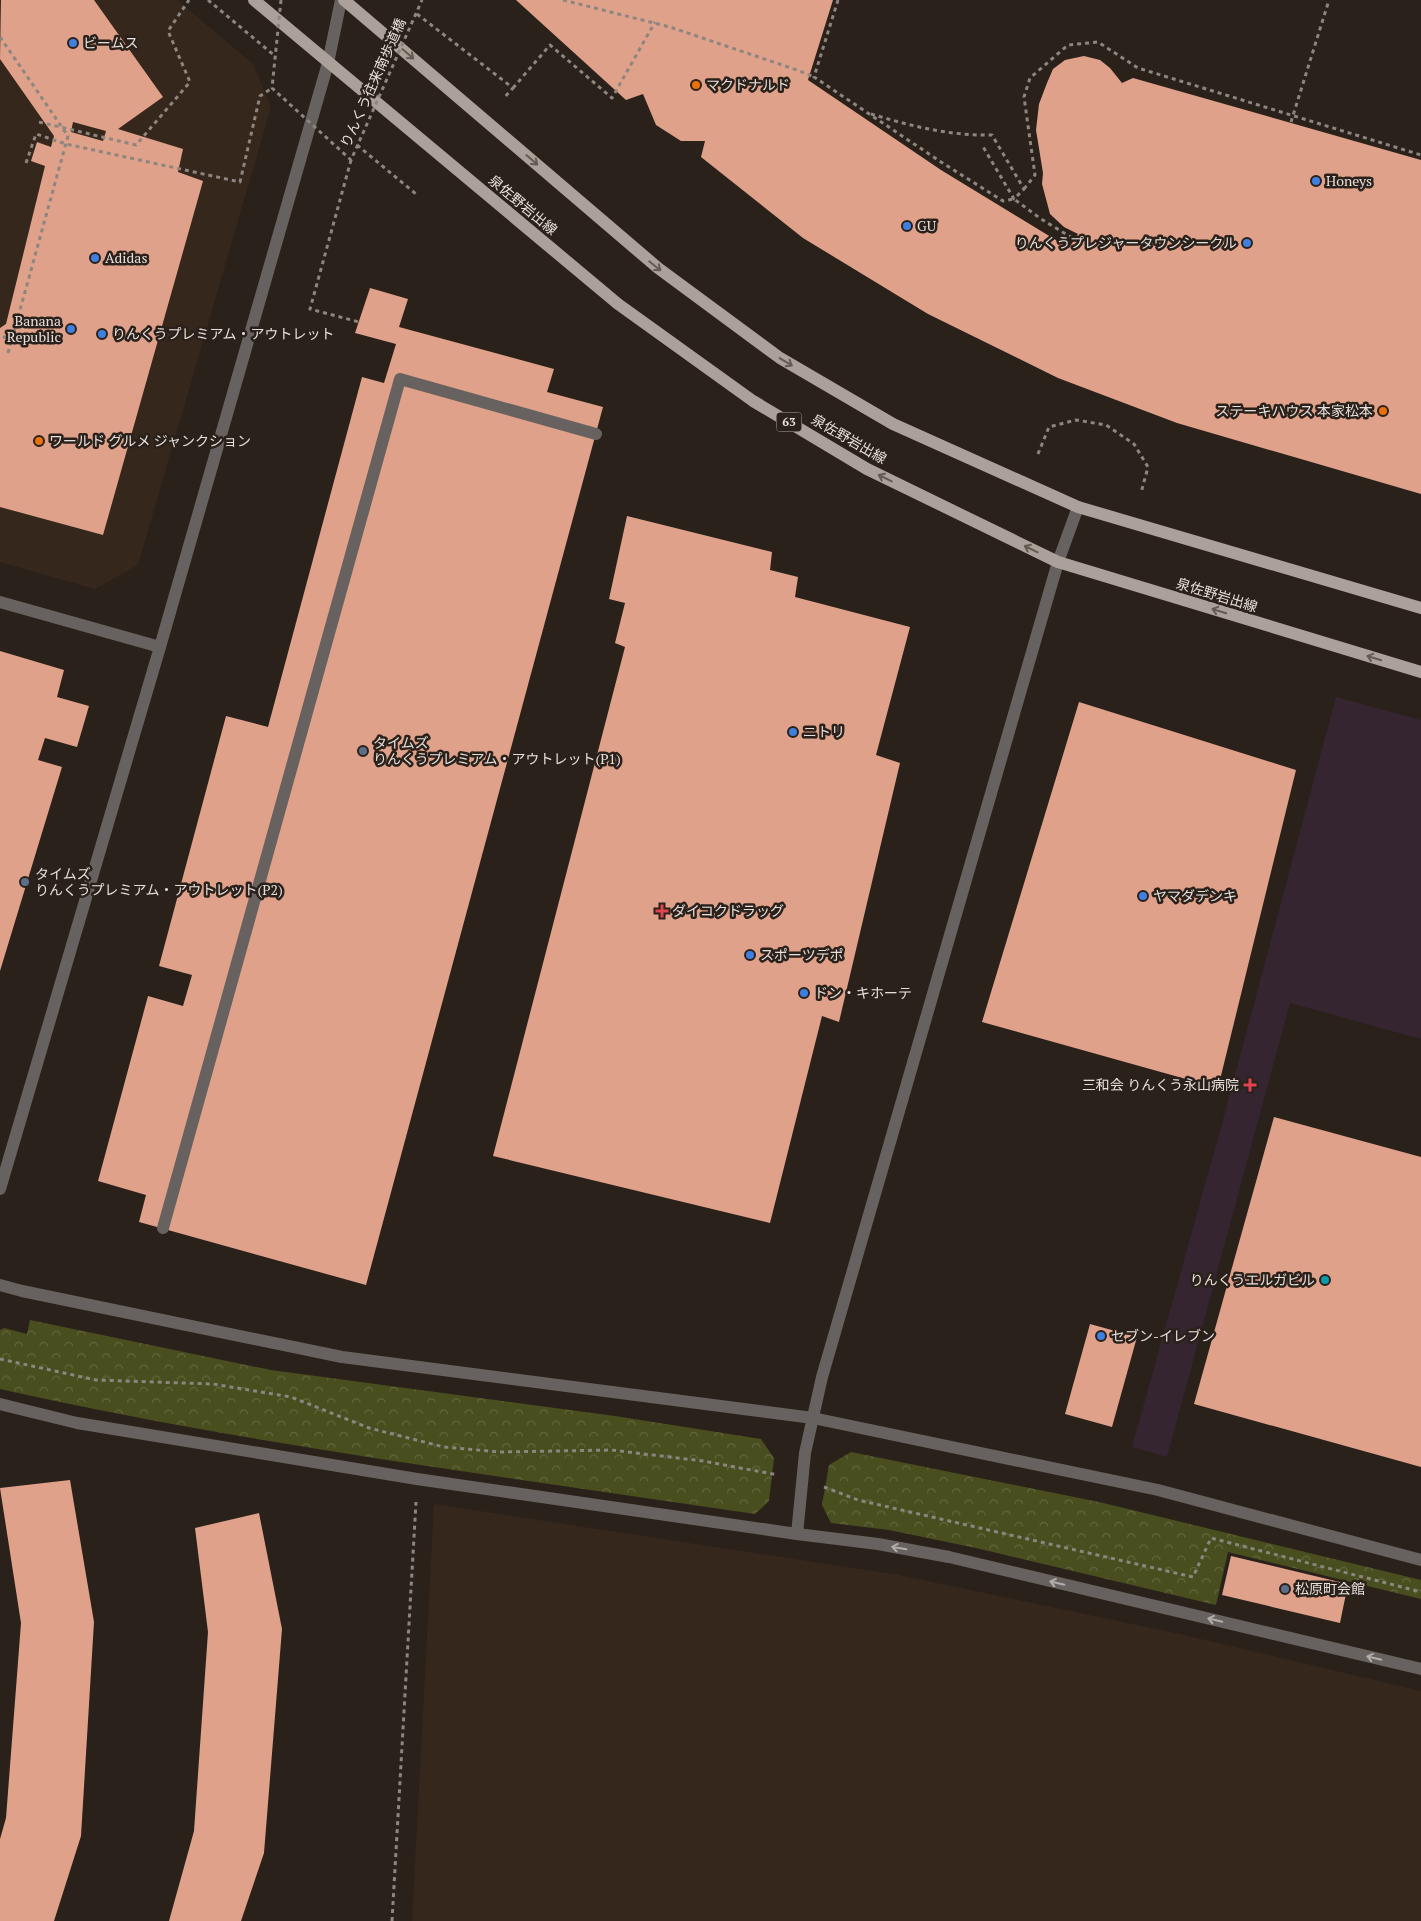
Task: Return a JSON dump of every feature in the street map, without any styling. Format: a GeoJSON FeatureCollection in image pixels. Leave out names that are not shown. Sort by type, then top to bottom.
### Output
{"type":"FeatureCollection","features":[{"type":"Feature","properties":{"kind":"main road","name":"泉佐野岩出線"},"geometry":{"type":"LineString","coordinates":[[254,0],[618,304],[753,401],[867,469],[1058,562],[1421,672]]}},
{"type":"Feature","properties":{"kind":"main road"},"geometry":{"type":"LineString","coordinates":[[343,0],[658,268],[780,358],[893,424],[1078,507],[1421,608]]}},
{"type":"Feature","properties":{"kind":"street"},"geometry":{"type":"LineString","coordinates":[[0,1189],[160,647],[328,63],[343,0]]}},
{"type":"Feature","properties":{"kind":"street"},"geometry":{"type":"LineString","coordinates":[[163,1228],[400,379],[596,434]]}},
{"type":"Feature","properties":{"kind":"street"},"geometry":{"type":"LineString","coordinates":[[797,1534],[805,1453],[822,1377],[1058,562],[1078,507]]}},
{"type":"Feature","properties":{"kind":"street"},"geometry":{"type":"LineString","coordinates":[[0,602],[160,647]]}},
{"type":"Feature","properties":{"kind":"street"},"geometry":{"type":"LineString","coordinates":[[0,1285],[342,1357],[813,1418],[1158,1490],[1421,1560]]}},
{"type":"Feature","properties":{"kind":"street"},"geometry":{"type":"LineString","coordinates":[[0,1404],[78,1423],[417,1479],[878,1544],[949,1557],[1421,1669]]}},
{"type":"Feature","properties":{"kind":"path"},"geometry":{"type":"LineString","coordinates":[[39,122],[136,145],[190,82],[168,31],[190,0]]}},
{"type":"Feature","properties":{"kind":"path"},"geometry":{"type":"LineString","coordinates":[[208,0],[275,56]]}},
{"type":"Feature","properties":{"kind":"path"},"geometry":{"type":"LineString","coordinates":[[26,163],[36,134],[66,144],[240,182],[260,96],[272,88],[281,0]]}},
{"type":"Feature","properties":{"kind":"path","name":"りんくう往来南歩道橋"},"geometry":{"type":"LineString","coordinates":[[272,88],[351,160],[422,0]]}},
{"type":"Feature","properties":{"kind":"path"},"geometry":{"type":"LineString","coordinates":[[563,0],[655,22],[814,77],[866,113],[1003,201],[1014,199],[1035,175],[1024,97],[1030,78],[1068,45],[1098,42],[1138,68],[1421,155]]}},
{"type":"Feature","properties":{"kind":"path"},"geometry":{"type":"LineString","coordinates":[[814,77],[838,0]]}},
{"type":"Feature","properties":{"kind":"path"},"geometry":{"type":"LineString","coordinates":[[1292,122],[1330,0]]}},
{"type":"Feature","properties":{"kind":"path"},"geometry":{"type":"LineString","coordinates":[[417,14],[513,88]]}},
{"type":"Feature","properties":{"kind":"path"},"geometry":{"type":"LineString","coordinates":[[504,99],[550,45],[612,98],[655,22]]}},
{"type":"Feature","properties":{"kind":"path"},"geometry":{"type":"LineString","coordinates":[[0,37],[68,136],[8,353]]}},
{"type":"Feature","properties":{"kind":"path"},"geometry":{"type":"LineString","coordinates":[[866,113],[919,128],[970,136],[992,135],[1024,189]]}},
{"type":"Feature","properties":{"kind":"path"},"geometry":{"type":"LineString","coordinates":[[357,144],[416,194]]}},
{"type":"Feature","properties":{"kind":"path"},"geometry":{"type":"LineString","coordinates":[[982,144],[1014,199],[1040,219],[1079,242]]}},
{"type":"Feature","properties":{"kind":"path"},"geometry":{"type":"LineString","coordinates":[[351,160],[310,309],[359,322]]}},
{"type":"Feature","properties":{"kind":"path"},"geometry":{"type":"LineString","coordinates":[[0,336],[12,340]]}},
{"type":"Feature","properties":{"kind":"path"},"geometry":{"type":"LineString","coordinates":[[1038,454],[1049,427],[1076,420],[1106,425],[1134,444],[1148,467],[1141,493]]}},
{"type":"Feature","properties":{"kind":"path"},"geometry":{"type":"LineString","coordinates":[[0,1359],[96,1380],[213,1384],[291,1397],[369,1428],[444,1447],[500,1452],[611,1450],[703,1461],[778,1475]]}},
{"type":"Feature","properties":{"kind":"path"},"geometry":{"type":"LineString","coordinates":[[392,1921],[417,1479]]}},
{"type":"Feature","properties":{"kind":"path"},"geometry":{"type":"LineString","coordinates":[[818,1485],[858,1500],[1193,1577],[1211,1538],[1421,1592]]}},
{"type":"Feature","properties":{"kind":"shaded area","name":"りんくうプレミアム・アウトレット"},"geometry":{"type":"Polygon","coordinates":[[[0,0],[177,0],[253,64],[271,107],[138,565],[95,589],[0,562],[0,0]]]}},
{"type":"Feature","properties":{"kind":"shaded area","name":"三和会 りんくう永山病院"},"geometry":{"type":"Polygon","coordinates":[[[1336,697],[1421,720],[1421,1039],[1290,1003],[1167,1457],[1132,1447],[1220,1131],[1336,697]]]}},
{"type":"Feature","properties":{"kind":"shaded area"},"geometry":{"type":"Polygon","coordinates":[[[434,1504],[899,1575],[1180,1634],[1421,1691],[1421,1921],[412,1921],[434,1504]]]}},
{"type":"Feature","properties":{"kind":"green space"},"geometry":{"type":"Polygon","coordinates":[[[30,1320],[271,1370],[615,1416],[761,1439],[774,1458],[769,1501],[755,1514],[471,1473],[188,1427],[0,1389],[0,1330],[4,1328],[27,1334],[30,1320]]]}},
{"type":"Feature","properties":{"kind":"green space"},"geometry":{"type":"Polygon","coordinates":[[[851,1452],[1099,1502],[1421,1580],[1421,1599],[1228,1552],[1216,1605],[976,1548],[889,1530],[831,1523],[822,1505],[829,1465],[851,1452]]]}},
{"type":"Feature","properties":{"kind":"building"},"geometry":{"type":"Polygon","coordinates":[[[1,0],[94,0],[163,97],[118,129],[183,149],[178,172],[203,181],[103,535],[0,507],[0,328],[6,324],[45,166],[31,161],[37,142],[51,147],[54,136],[0,59],[1,0]],[[73,122],[71,132],[103,141],[106,131],[73,122]]]}},
{"type":"Feature","properties":{"kind":"building","name":"りんくうプレジャータウンシークル"},"geometry":{"type":"Polygon","coordinates":[[[516,0],[833,0],[808,80],[941,170],[1069,248],[1078,234],[1064,227],[1050,214],[1042,184],[1043,173],[1036,130],[1039,104],[1047,83],[1053,69],[1065,60],[1084,56],[1100,60],[1110,68],[1122,83],[1133,78],[1421,160],[1421,494],[1177,423],[1058,378],[928,314],[803,238],[701,157],[705,141],[681,141],[656,125],[643,94],[626,100],[516,0]]]}},
{"type":"Feature","properties":{"kind":"building","name":"タイムズ りんくうプレミアム・アウトレット(P1)"},"geometry":{"type":"Polygon","coordinates":[[[370,288],[408,299],[399,327],[554,369],[547,392],[603,407],[366,1285],[139,1222],[146,1195],[98,1181],[148,996],[183,1006],[192,975],[159,966],[226,716],[268,727],[362,377],[384,383],[396,344],[355,333],[370,288]]]}},
{"type":"Feature","properties":{"kind":"building"},"geometry":{"type":"Polygon","coordinates":[[[627,516],[772,552],[770,570],[798,577],[795,597],[910,627],[876,755],[900,763],[839,1022],[822,1016],[770,1223],[493,1156],[625,647],[615,643],[625,603],[609,599],[627,516]]]}},
{"type":"Feature","properties":{"kind":"building","name":"タイムズ りんくうプレミアム・アウトレット(P2)"},"geometry":{"type":"Polygon","coordinates":[[[0,651],[64,670],[57,697],[89,706],[77,747],[45,738],[38,760],[62,767],[0,971],[0,651]]]}},
{"type":"Feature","properties":{"kind":"building","name":"ヤマダデンキ"},"geometry":{"type":"Polygon","coordinates":[[[1079,702],[1296,770],[1218,1088],[982,1022],[1079,702]]]}},
{"type":"Feature","properties":{"kind":"building","name":"りんくうエルガビル"},"geometry":{"type":"Polygon","coordinates":[[[1274,1117],[1421,1157],[1421,1467],[1194,1404],[1274,1117]]]}},
{"type":"Feature","properties":{"kind":"building"},"geometry":{"type":"Polygon","coordinates":[[[1090,1324],[1137,1337],[1112,1427],[1065,1414],[1090,1324]]]}},
{"type":"Feature","properties":{"kind":"building"},"geometry":{"type":"Polygon","coordinates":[[[70,1480],[94,1622],[81,1836],[54,1921],[0,1921],[0,1839],[6,1818],[21,1623],[0,1488],[70,1480]]]}},
{"type":"Feature","properties":{"kind":"building"},"geometry":{"type":"Polygon","coordinates":[[[259,1513],[282,1629],[264,1853],[241,1921],[169,1921],[194,1831],[208,1632],[195,1528],[259,1513]]]}},
{"type":"Feature","properties":{"kind":"building","name":"松原町会館"},"geometry":{"type":"Polygon","coordinates":[[[1231,1556],[1348,1584],[1340,1623],[1222,1595],[1231,1556]]]}},
{"type":"Feature","properties":{"kind":"place","name":"ビームス"},"geometry":{"type":"Point","coordinates":[73,43]}},
{"type":"Feature","properties":{"kind":"place","name":"マクドナルド"},"geometry":{"type":"Point","coordinates":[696,85]}},
{"type":"Feature","properties":{"kind":"place","name":"Honeys"},"geometry":{"type":"Point","coordinates":[1316,181]}},
{"type":"Feature","properties":{"kind":"place","name":"GU"},"geometry":{"type":"Point","coordinates":[907,226]}},
{"type":"Feature","properties":{"kind":"place","name":"りんくうプレジャータウンシークル"},"geometry":{"type":"Point","coordinates":[1247,243]}},
{"type":"Feature","properties":{"kind":"place","name":"Adidas"},"geometry":{"type":"Point","coordinates":[95,258]}},
{"type":"Feature","properties":{"kind":"place","name":"Banana Republic"},"geometry":{"type":"Point","coordinates":[71,329]}},
{"type":"Feature","properties":{"kind":"place","name":"りんくうプレミアム・アウトレット"},"geometry":{"type":"Point","coordinates":[102,334]}},
{"type":"Feature","properties":{"kind":"place","name":"ステーキハウス 本家松本"},"geometry":{"type":"Point","coordinates":[1383,411]}},
{"type":"Feature","properties":{"kind":"place","name":"ワールド グルメ ジャンクション"},"geometry":{"type":"Point","coordinates":[39,441]}},
{"type":"Feature","properties":{"kind":"place","name":"ニトリ"},"geometry":{"type":"Point","coordinates":[793,732]}},
{"type":"Feature","properties":{"kind":"place","name":"タイムズ りんくうプレミアム・アウトレット(P1)"},"geometry":{"type":"Point","coordinates":[363,751]}},
{"type":"Feature","properties":{"kind":"place","name":"タイムズ りんくうプレミアム・アウトレット(P2)"},"geometry":{"type":"Point","coordinates":[25,882]}},
{"type":"Feature","properties":{"kind":"place","name":"ヤマダデンキ"},"geometry":{"type":"Point","coordinates":[1143,896]}},
{"type":"Feature","properties":{"kind":"place","name":"ダイコクドラッグ"},"geometry":{"type":"Point","coordinates":[662,911]}},
{"type":"Feature","properties":{"kind":"place","name":"スポーツデポ"},"geometry":{"type":"Point","coordinates":[750,955]}},
{"type":"Feature","properties":{"kind":"place","name":"ドン・キホーテ"},"geometry":{"type":"Point","coordinates":[804,993]}},
{"type":"Feature","properties":{"kind":"place","name":"三和会 りんくう永山病院"},"geometry":{"type":"Point","coordinates":[1250,1085]}},
{"type":"Feature","properties":{"kind":"place","name":"りんくうエルガビル"},"geometry":{"type":"Point","coordinates":[1325,1280]}},
{"type":"Feature","properties":{"kind":"place","name":"セブン-イレブン"},"geometry":{"type":"Point","coordinates":[1101,1336]}},
{"type":"Feature","properties":{"kind":"place","name":"松原町会館"},"geometry":{"type":"Point","coordinates":[1285,1589]}}]}
